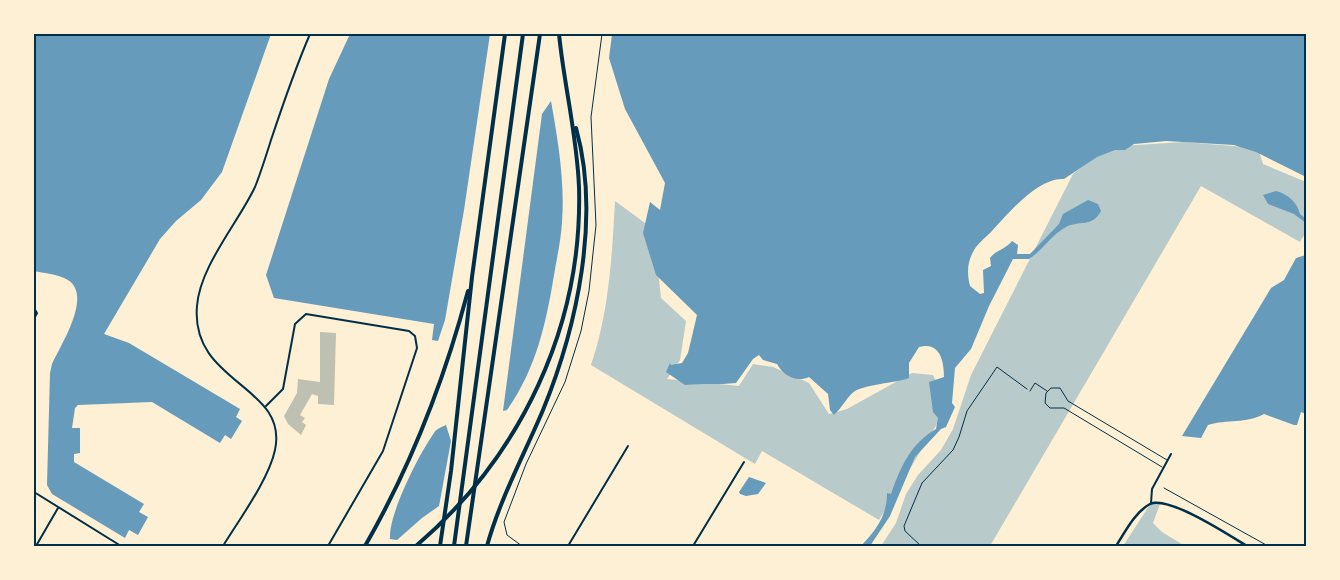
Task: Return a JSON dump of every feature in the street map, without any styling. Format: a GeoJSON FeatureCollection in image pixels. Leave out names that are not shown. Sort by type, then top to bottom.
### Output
{"type":"FeatureCollection","features":[{"type":"Feature","properties":{"kind":"highway"},"geometry":{"type":"LineString","coordinates":[[440,546],[452,471],[472,277],[505,34]]}},
{"type":"Feature","properties":{"kind":"highway"},"geometry":{"type":"LineString","coordinates":[[454,546],[523,34]]}},
{"type":"Feature","properties":{"kind":"highway"},"geometry":{"type":"LineString","coordinates":[[466,546],[540,34]]}},
{"type":"Feature","properties":{"kind":"highway"},"geometry":{"type":"LineString","coordinates":[[487,546],[498,513],[552,387],[567,340],[577,296],[584,245],[585,196],[580,148],[559,34]]}},
{"type":"Feature","properties":{"kind":"highway"},"geometry":{"type":"LineString","coordinates":[[416,546],[465,500],[496,461],[536,392],[552,355],[568,299],[575,259],[579,204],[573,117]]}},
{"type":"Feature","properties":{"kind":"highway"},"geometry":{"type":"LineString","coordinates":[[365,546],[399,484],[430,412],[453,344],[472,277]]}},
{"type":"Feature","properties":{"kind":"street"},"geometry":{"type":"LineString","coordinates":[[223,546],[273,460],[276,436],[272,417],[266,406],[230,378],[212,360],[199,330],[197,305],[210,267],[256,186],[292,77],[310,34]]}},
{"type":"Feature","properties":{"kind":"street"},"geometry":{"type":"LineString","coordinates":[[34,308],[36,313],[34,319]]}},
{"type":"Feature","properties":{"kind":"street"},"geometry":{"type":"LineString","coordinates":[[266,406],[283,388],[295,324],[306,314],[409,331],[415,336],[417,348],[383,451],[328,546]]}},
{"type":"Feature","properties":{"kind":"street"},"geometry":{"type":"LineString","coordinates":[[568,546],[628,446]]}},
{"type":"Feature","properties":{"kind":"street"},"geometry":{"type":"LineString","coordinates":[[1151,503],[1152,488],[1171,454]]}},
{"type":"Feature","properties":{"kind":"street"},"geometry":{"type":"LineString","coordinates":[[693,546],[744,462]]}},
{"type":"Feature","properties":{"kind":"street"},"geometry":{"type":"LineString","coordinates":[[34,492],[121,546]]}},
{"type":"Feature","properties":{"kind":"street"},"geometry":{"type":"LineString","coordinates":[[1116,546],[1137,516],[1151,503],[1162,502],[1176,506],[1246,546]]}},
{"type":"Feature","properties":{"kind":"street"},"geometry":{"type":"LineString","coordinates":[[36,546],[58,508]]}},
{"type":"Feature","properties":{"kind":"lane"},"geometry":{"type":"LineString","coordinates":[[1030,391],[1035,383],[1048,391]]}},
{"type":"Feature","properties":{"kind":"lane"},"geometry":{"type":"LineString","coordinates":[[1163,468],[1064,408],[1053,409],[1047,406],[1044,400],[1048,391],[1054,387],[1060,388],[1065,393],[1068,401],[1167,461]]}},
{"type":"Feature","properties":{"kind":"lane"},"geometry":{"type":"LineString","coordinates":[[1064,408],[1068,401]]}},
{"type":"Feature","properties":{"kind":"path"},"geometry":{"type":"LineString","coordinates":[[921,546],[904,528],[918,491],[952,450],[959,437],[967,410],[989,375],[996,367],[1030,391]]}},
{"type":"Feature","properties":{"kind":"path"},"geometry":{"type":"LineString","coordinates":[[1164,488],[1268,546]]}},
{"type":"Feature","properties":{"kind":"shaded area"},"geometry":{"type":"Polygon","coordinates":[[[1183,142],[1258,148],[1263,164],[1306,182],[1306,232],[1300,242],[1201,186],[990,546],[881,546],[896,523],[906,494],[918,475],[941,450],[953,429],[971,375],[1073,174],[1107,147],[1183,142]]]}},
{"type":"Feature","properties":{"kind":"shaded area"},"geometry":{"type":"Polygon","coordinates":[[[615,201],[649,226],[655,242],[661,298],[686,321],[680,360],[667,379],[739,386],[753,364],[773,367],[809,383],[829,414],[847,409],[912,373],[933,375],[942,392],[940,419],[879,520],[762,451],[755,464],[591,365],[606,305],[615,201]]]}},
{"type":"Feature","properties":{"kind":"shaded area"},"geometry":{"type":"Polygon","coordinates":[[[1155,501],[1160,504],[1153,523],[1162,532],[1185,546],[1123,546],[1151,503],[1155,501]]]}},
{"type":"Feature","properties":{"kind":"water"},"geometry":{"type":"Polygon","coordinates":[[[34,34],[271,34],[222,172],[201,200],[176,221],[160,239],[104,334],[129,343],[240,409],[236,417],[242,421],[231,439],[225,435],[220,443],[152,402],[78,405],[75,408],[72,428],[80,428],[80,453],[74,454],[74,462],[144,504],[139,512],[148,517],[138,535],[129,530],[125,538],[52,494],[47,485],[50,373],[52,364],[73,318],[77,306],[77,294],[73,285],[64,278],[34,271],[34,34]]]}},
{"type":"Feature","properties":{"kind":"water"},"geometry":{"type":"Polygon","coordinates":[[[350,34],[490,34],[464,210],[445,320],[438,341],[432,340],[434,324],[274,298],[266,275],[329,79],[350,34]]]}},
{"type":"Feature","properties":{"kind":"water"},"geometry":{"type":"Polygon","coordinates":[[[612,34],[1306,34],[1306,177],[1256,152],[1234,145],[1166,141],[1134,144],[1125,150],[1115,150],[1097,157],[1064,179],[1044,184],[1024,198],[974,249],[968,269],[968,277],[970,286],[980,294],[984,293],[983,270],[991,266],[990,258],[1012,241],[1018,245],[1017,254],[1030,254],[1059,224],[1063,214],[1088,200],[1098,204],[1101,211],[1094,220],[1071,225],[1061,230],[1029,259],[1013,259],[989,306],[971,349],[955,368],[952,403],[955,407],[946,427],[941,429],[915,457],[890,516],[870,546],[861,546],[880,522],[885,509],[887,493],[891,494],[898,475],[913,449],[936,429],[938,418],[933,412],[929,382],[944,377],[942,359],[932,347],[919,347],[909,363],[909,378],[855,391],[834,415],[830,410],[828,394],[809,377],[799,379],[790,377],[777,364],[763,360],[759,355],[753,359],[736,383],[685,385],[666,372],[670,363],[671,365],[682,363],[688,353],[697,315],[656,275],[643,233],[650,202],[660,210],[665,183],[625,109],[609,58],[612,34]]]}},
{"type":"Feature","properties":{"kind":"water"},"geometry":{"type":"Polygon","coordinates":[[[551,101],[562,176],[563,207],[560,242],[547,311],[533,362],[517,394],[507,410],[503,411],[542,114],[551,101]]]}},
{"type":"Feature","properties":{"kind":"water"},"geometry":{"type":"Polygon","coordinates":[[[1276,191],[1291,199],[1297,206],[1300,214],[1306,219],[1306,223],[1294,214],[1268,204],[1263,195],[1276,191]]]}},
{"type":"Feature","properties":{"kind":"water"},"geometry":{"type":"Polygon","coordinates":[[[1306,255],[1306,414],[1301,412],[1297,425],[1264,414],[1250,419],[1208,425],[1201,438],[1182,436],[1271,288],[1284,280],[1296,258],[1306,255]]]}},
{"type":"Feature","properties":{"kind":"water"},"geometry":{"type":"Polygon","coordinates":[[[446,425],[451,441],[439,506],[397,540],[390,539],[394,515],[413,469],[435,432],[446,425]]]}},
{"type":"Feature","properties":{"kind":"water"},"geometry":{"type":"Polygon","coordinates":[[[749,477],[766,483],[758,494],[746,496],[740,494],[739,492],[749,477]]]}},
{"type":"Feature","properties":{"kind":"building"},"geometry":{"type":"Polygon","coordinates":[[[320,332],[336,333],[334,405],[318,404],[318,396],[312,394],[300,415],[305,418],[302,422],[306,425],[301,435],[288,424],[284,416],[297,393],[298,379],[320,382],[320,332]]]}}]}
